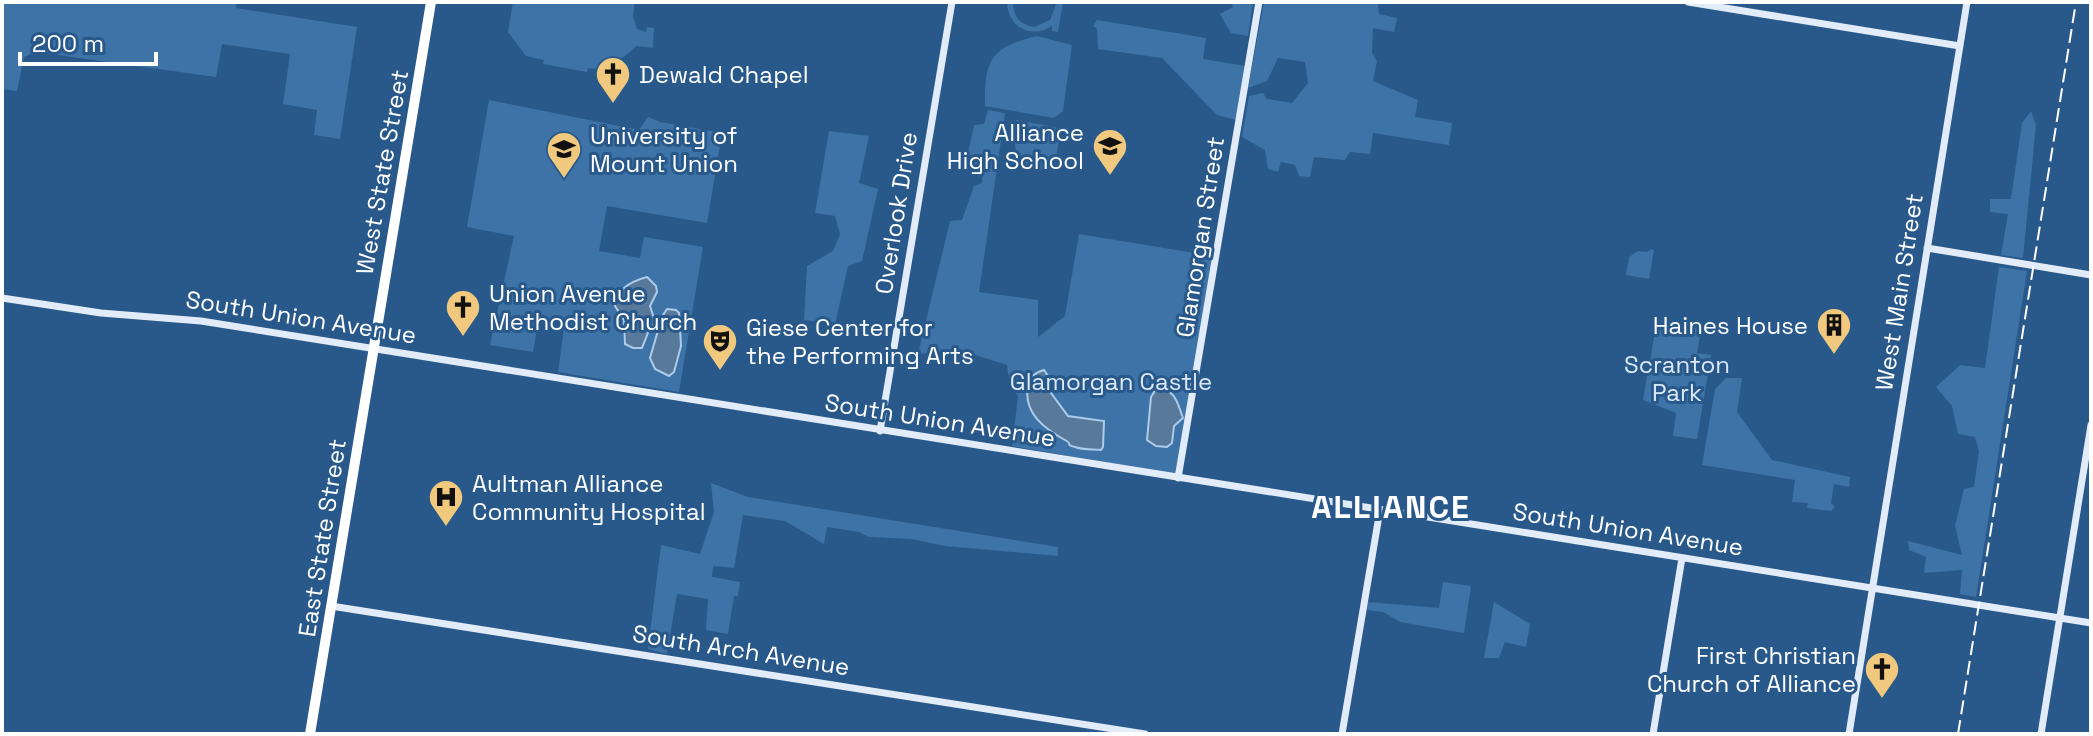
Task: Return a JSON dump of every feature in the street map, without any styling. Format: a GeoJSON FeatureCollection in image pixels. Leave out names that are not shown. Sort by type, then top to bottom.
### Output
{"type":"FeatureCollection","features":[{"type":"Feature","properties":{"kind":"highway","name":"West State Street"},"geometry":{"type":"LineString","coordinates":[[373,348],[431,2]]}},
{"type":"Feature","properties":{"kind":"highway","name":"East State Street"},"geometry":{"type":"LineString","coordinates":[[310,734],[373,348]]}},
{"type":"Feature","properties":{"kind":"street","name":"Overlook Drive"},"geometry":{"type":"LineString","coordinates":[[880,431],[952,2]]}},
{"type":"Feature","properties":{"kind":"street","name":"Glamorgan Street"},"geometry":{"type":"LineString","coordinates":[[1178,478],[1259,2]]}},
{"type":"Feature","properties":{"kind":"street"},"geometry":{"type":"LineString","coordinates":[[1688,2],[1960,46]]}},
{"type":"Feature","properties":{"kind":"street","name":"West Main Street"},"geometry":{"type":"LineString","coordinates":[[1849,734],[1967,2]]}},
{"type":"Feature","properties":{"kind":"street"},"geometry":{"type":"LineString","coordinates":[[1927,248],[2091,275]]}},
{"type":"Feature","properties":{"kind":"street","name":"South Union Avenue"},"geometry":{"type":"LineString","coordinates":[[2,298],[101,313],[180,317],[2091,623]]}},
{"type":"Feature","properties":{"kind":"street"},"geometry":{"type":"LineString","coordinates":[[2041,734],[2091,425]]}},
{"type":"Feature","properties":{"kind":"street"},"geometry":{"type":"LineString","coordinates":[[1342,734],[1380,510]]}},
{"type":"Feature","properties":{"kind":"street"},"geometry":{"type":"LineString","coordinates":[[1653,731],[1682,558]]}},
{"type":"Feature","properties":{"kind":"street","name":"South Arch Avenue"},"geometry":{"type":"LineString","coordinates":[[331,606],[1145,734]]}},
{"type":"Feature","properties":{"kind":"green space"},"geometry":{"type":"Polygon","coordinates":[[[2,2],[224,2],[236,4],[236,8],[357,27],[340,139],[314,135],[317,110],[283,104],[290,54],[222,44],[216,77],[36,52],[24,57],[17,91],[2,89],[2,2]]]}},
{"type":"Feature","properties":{"kind":"green space"},"geometry":{"type":"Polygon","coordinates":[[[513,2],[635,2],[633,16],[637,29],[646,32],[647,27],[654,28],[653,48],[637,46],[621,59],[600,63],[598,69],[588,68],[587,72],[543,64],[544,60],[526,56],[508,32],[513,2]]]}},
{"type":"Feature","properties":{"kind":"green space"},"geometry":{"type":"Polygon","coordinates":[[[1007,2],[1013,2],[1014,12],[1021,22],[1034,27],[1050,20],[1057,2],[1063,2],[1058,32],[1052,31],[1052,26],[1036,31],[1022,29],[1012,19],[1007,2]]]}},
{"type":"Feature","properties":{"kind":"green space"},"geometry":{"type":"Polygon","coordinates":[[[1230,2],[1253,2],[1248,36],[1231,33],[1220,14],[1233,7],[1230,2]]]}},
{"type":"Feature","properties":{"kind":"green space"},"geometry":{"type":"Polygon","coordinates":[[[1264,2],[1378,2],[1379,14],[1397,18],[1394,32],[1373,28],[1372,53],[1377,61],[1373,81],[1418,100],[1415,117],[1452,123],[1449,145],[1373,133],[1370,154],[1350,152],[1345,160],[1314,157],[1310,177],[1299,176],[1295,165],[1281,162],[1278,172],[1268,169],[1265,150],[1242,137],[1249,96],[1263,93],[1267,99],[1292,103],[1308,83],[1305,62],[1278,58],[1267,81],[1248,88],[1264,2]]]}},
{"type":"Feature","properties":{"kind":"green space"},"geometry":{"type":"Polygon","coordinates":[[[1097,20],[1206,38],[1203,59],[1245,66],[1236,120],[1217,115],[1162,58],[1098,49],[1097,29],[1093,26],[1097,20]]]}},
{"type":"Feature","properties":{"kind":"green space"},"geometry":{"type":"Polygon","coordinates":[[[1037,36],[1072,45],[1063,111],[1054,118],[985,106],[986,77],[994,58],[1010,45],[1037,36]]]}},
{"type":"Feature","properties":{"kind":"green space"},"geometry":{"type":"Polygon","coordinates":[[[489,100],[639,130],[648,117],[722,133],[707,223],[607,206],[599,251],[640,258],[644,237],[703,247],[679,392],[558,372],[565,321],[539,317],[533,352],[490,345],[514,236],[467,227],[489,100]]]}},
{"type":"Feature","properties":{"kind":"green space","name":"Glamorgan Castle"},"geometry":{"type":"Polygon","coordinates":[[[988,110],[1005,113],[979,292],[1038,300],[1038,337],[1065,316],[1079,234],[1213,256],[1176,475],[1012,446],[1018,396],[1010,386],[1007,365],[960,350],[918,354],[950,221],[962,220],[974,186],[982,183],[983,168],[966,162],[974,125],[984,124],[988,110]]]}},
{"type":"Feature","properties":{"kind":"green space"},"geometry":{"type":"Polygon","coordinates":[[[2031,111],[2036,125],[2023,258],[2001,255],[2008,214],[1990,212],[1990,199],[2011,199],[2022,123],[2031,111]]]}},
{"type":"Feature","properties":{"kind":"green space"},"geometry":{"type":"Polygon","coordinates":[[[1016,120],[1055,127],[1060,133],[1054,171],[1032,167],[1020,158],[1015,142],[1016,120]]]}},
{"type":"Feature","properties":{"kind":"green space"},"geometry":{"type":"Polygon","coordinates":[[[829,131],[869,136],[859,183],[878,189],[862,261],[848,266],[835,324],[804,320],[807,266],[833,251],[840,234],[835,216],[815,213],[829,131]]]}},
{"type":"Feature","properties":{"kind":"green space"},"geometry":{"type":"Polygon","coordinates":[[[1654,250],[1649,279],[1626,275],[1629,257],[1638,251],[1654,250]]]}},
{"type":"Feature","properties":{"kind":"green space"},"geometry":{"type":"Polygon","coordinates":[[[1999,267],[2027,271],[1976,597],[1960,594],[1962,570],[1924,573],[1926,557],[1909,550],[1908,541],[1962,555],[1955,526],[1964,489],[1974,487],[1979,451],[1975,437],[1958,434],[1952,406],[1936,387],[1960,365],[1985,368],[1999,267]]]}},
{"type":"Feature","properties":{"kind":"green space","name":"Scranton Park"},"geometry":{"type":"Polygon","coordinates":[[[1657,321],[1701,329],[1697,353],[1711,355],[1697,439],[1673,436],[1676,413],[1643,400],[1657,321]]]}},
{"type":"Feature","properties":{"kind":"green space"},"geometry":{"type":"Polygon","coordinates":[[[1726,378],[1742,378],[1737,412],[1772,460],[1850,477],[1849,487],[1834,484],[1831,503],[1835,507],[1831,511],[1807,508],[1808,503],[1792,502],[1795,480],[1702,465],[1715,389],[1726,378]]]}},
{"type":"Feature","properties":{"kind":"green space"},"geometry":{"type":"Polygon","coordinates":[[[711,483],[748,497],[1058,547],[1058,556],[869,537],[859,532],[827,527],[824,544],[785,521],[743,515],[734,568],[713,566],[712,577],[740,582],[738,596],[734,596],[728,634],[706,630],[708,599],[677,594],[667,654],[648,649],[661,545],[700,554],[714,512],[711,483]]]}},
{"type":"Feature","properties":{"kind":"green space"},"geometry":{"type":"Polygon","coordinates":[[[1443,582],[1471,586],[1464,633],[1400,622],[1383,612],[1367,610],[1368,602],[1439,608],[1443,582]]]}},
{"type":"Feature","properties":{"kind":"green space"},"geometry":{"type":"Polygon","coordinates":[[[1494,602],[1530,624],[1526,647],[1505,642],[1499,658],[1484,658],[1494,602]]]}},
{"type":"Feature","properties":{"kind":"shaded area"},"geometry":{"type":"Polygon","coordinates":[[[647,277],[656,286],[657,292],[650,306],[654,318],[661,318],[667,309],[679,313],[681,346],[674,372],[669,376],[655,369],[650,358],[659,327],[651,325],[642,348],[633,348],[625,344],[624,320],[615,306],[618,295],[626,287],[647,277]]]}},
{"type":"Feature","properties":{"kind":"shaded area"},"geometry":{"type":"Polygon","coordinates":[[[1044,370],[1050,379],[1043,388],[1051,393],[1068,416],[1104,421],[1101,450],[1070,445],[1043,425],[1032,412],[1027,396],[1029,384],[1033,376],[1044,370]]]}},
{"type":"Feature","properties":{"kind":"shaded area"},"geometry":{"type":"Polygon","coordinates":[[[1156,389],[1172,394],[1183,418],[1174,426],[1172,443],[1167,447],[1156,446],[1147,440],[1151,397],[1156,389]]]}},
{"type":"Feature","properties":{"kind":"railway"},"geometry":{"type":"LineString","coordinates":[[1958,734],[2076,2]]}},
{"type":"Feature","properties":{"kind":"place","name":"Dewald Chapel"},"geometry":{"type":"Point","coordinates":[613,105]}},
{"type":"Feature","properties":{"kind":"place","name":"Alliance High School"},"geometry":{"type":"Point","coordinates":[1110,177]}},
{"type":"Feature","properties":{"kind":"place","name":"University of Mount Union"},"geometry":{"type":"Point","coordinates":[564,180]}},
{"type":"Feature","properties":{"kind":"place","name":"Union Avenue Methodist Church"},"geometry":{"type":"Point","coordinates":[463,338]}},
{"type":"Feature","properties":{"kind":"place","name":"Haines House"},"geometry":{"type":"Point","coordinates":[1834,356]}},
{"type":"Feature","properties":{"kind":"place","name":"Giese Center for the Performing Arts"},"geometry":{"type":"Point","coordinates":[720,372]}},
{"type":"Feature","properties":{"kind":"place","name":"Aultman Alliance Community Hospital"},"geometry":{"type":"Point","coordinates":[446,528]}},
{"type":"Feature","properties":{"kind":"place","name":"First Christian Church of Alliance"},"geometry":{"type":"Point","coordinates":[1882,700]}},
{"type":"Feature","properties":{"kind":"district","name":"ALLIANCE"},"geometry":{"type":"Point","coordinates":[1391,507]}}]}
